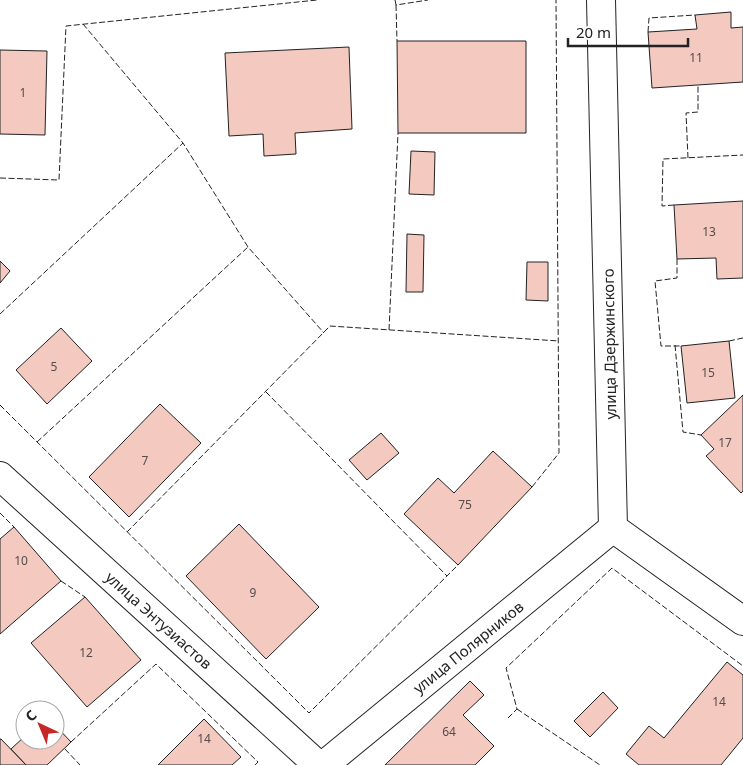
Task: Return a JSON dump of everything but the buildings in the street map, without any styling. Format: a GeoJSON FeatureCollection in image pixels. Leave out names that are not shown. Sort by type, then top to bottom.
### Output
{"type":"FeatureCollection","features":[{"type":"Feature","properties":{"kind":"street","name":"улица Дзержинского"},"geometry":{"type":"LineString","coordinates":[[601,0],[613,528]]}},
{"type":"Feature","properties":{"kind":"street","name":"улица Энтузиастов"},"geometry":{"type":"LineString","coordinates":[[0,476],[318,765]]}},
{"type":"Feature","properties":{"kind":"street"},"geometry":{"type":"LineString","coordinates":[[613,528],[743,621]]}},
{"type":"Feature","properties":{"kind":"street","name":"улица Полярников"},"geometry":{"type":"LineString","coordinates":[[324,765],[613,528]]}},
{"type":"Feature","properties":{"kind":"fence"},"geometry":{"type":"LineString","coordinates":[[0,178],[59,180],[66,26],[317,0]]}},
{"type":"Feature","properties":{"kind":"fence"},"geometry":{"type":"LineString","coordinates":[[395,0],[396,5],[428,0]]}},
{"type":"Feature","properties":{"kind":"fence"},"geometry":{"type":"LineString","coordinates":[[532,487],[559,453],[556,0]]}},
{"type":"Feature","properties":{"kind":"fence"},"geometry":{"type":"LineString","coordinates":[[396,5],[397,41]]}},
{"type":"Feature","properties":{"kind":"fence"},"geometry":{"type":"LineString","coordinates":[[648,32],[649,18],[695,15]]}},
{"type":"Feature","properties":{"kind":"fence"},"geometry":{"type":"LineString","coordinates":[[83,24],[183,143],[248,247],[324,333]]}},
{"type":"Feature","properties":{"kind":"fence"},"geometry":{"type":"LineString","coordinates":[[688,158],[686,113],[698,112],[698,85]]}},
{"type":"Feature","properties":{"kind":"fence"},"geometry":{"type":"LineString","coordinates":[[389,330],[398,133]]}},
{"type":"Feature","properties":{"kind":"fence"},"geometry":{"type":"LineString","coordinates":[[0,314],[183,143]]}},
{"type":"Feature","properties":{"kind":"fence"},"geometry":{"type":"LineString","coordinates":[[674,205],[662,206],[663,159],[743,155]]}},
{"type":"Feature","properties":{"kind":"fence"},"geometry":{"type":"LineString","coordinates":[[37,442],[248,247]]}},
{"type":"Feature","properties":{"kind":"fence"},"geometry":{"type":"LineString","coordinates":[[677,259],[677,278],[655,281],[661,346],[681,346]]}},
{"type":"Feature","properties":{"kind":"fence"},"geometry":{"type":"LineString","coordinates":[[127,532],[330,326],[559,341]]}},
{"type":"Feature","properties":{"kind":"fence"},"geometry":{"type":"LineString","coordinates":[[729,341],[743,338]]}},
{"type":"Feature","properties":{"kind":"fence"},"geometry":{"type":"LineString","coordinates":[[675,345],[683,432],[701,435]]}},
{"type":"Feature","properties":{"kind":"fence"},"geometry":{"type":"LineString","coordinates":[[266,392],[447,576]]}},
{"type":"Feature","properties":{"kind":"fence"},"geometry":{"type":"LineString","coordinates":[[0,405],[309,713],[458,565]]}},
{"type":"Feature","properties":{"kind":"fence"},"geometry":{"type":"LineString","coordinates":[[0,513],[14,527]]}},
{"type":"Feature","properties":{"kind":"fence"},"geometry":{"type":"LineString","coordinates":[[508,718],[517,709],[506,668],[612,568],[743,666]]}},
{"type":"Feature","properties":{"kind":"fence"},"geometry":{"type":"LineString","coordinates":[[61,581],[85,597]]}},
{"type":"Feature","properties":{"kind":"fence"},"geometry":{"type":"LineString","coordinates":[[71,742],[156,664],[258,762],[255,765]]}},
{"type":"Feature","properties":{"kind":"fence"},"geometry":{"type":"LineString","coordinates":[[517,709],[600,765]]}},
{"type":"Feature","properties":{"kind":"fence"},"geometry":{"type":"LineString","coordinates":[[65,749],[80,765]]}}]}
